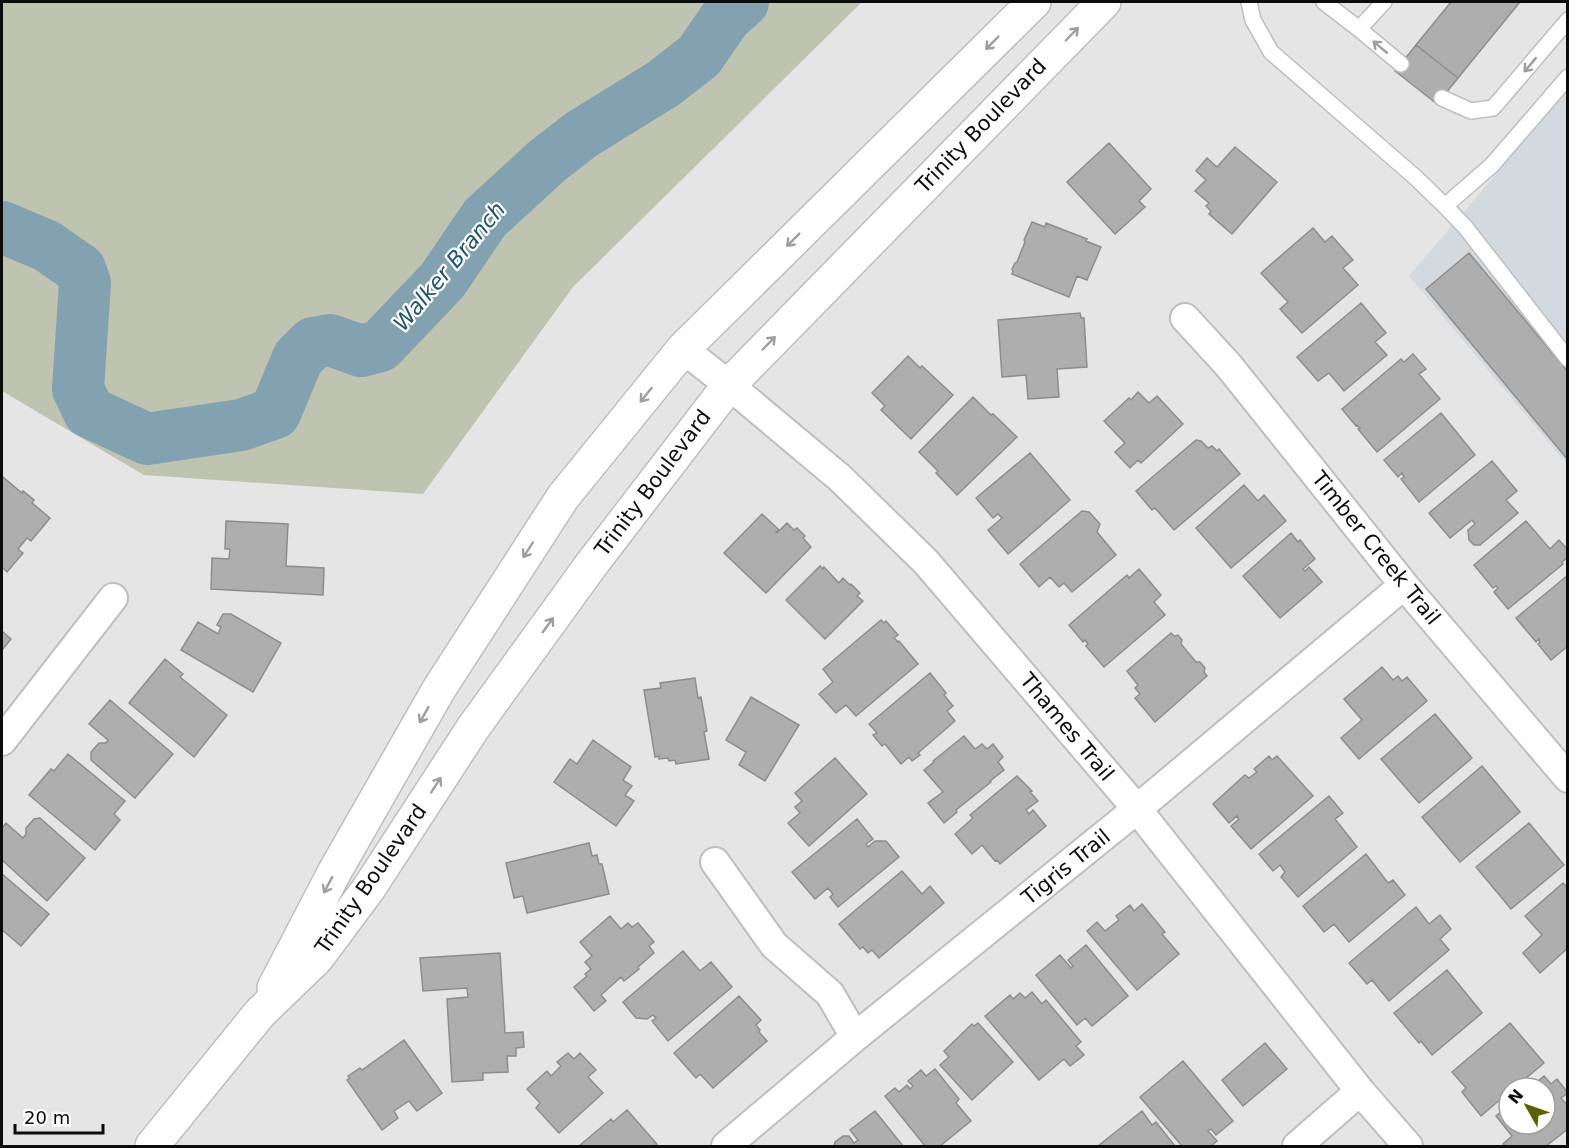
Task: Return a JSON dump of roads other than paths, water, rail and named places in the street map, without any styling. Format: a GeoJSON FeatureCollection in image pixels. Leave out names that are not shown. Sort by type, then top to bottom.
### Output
{"type":"FeatureCollection","features":[{"type":"Feature","properties":{"kind":"main road","name":"Trinity Boulevard"},"geometry":{"type":"LineString","coordinates":[[260,1013],[438,689],[563,497],[683,350],[1034,2]]}},
{"type":"Feature","properties":{"kind":"main road","name":"Trinity Boulevard"},"geometry":{"type":"LineString","coordinates":[[152,1146],[260,1013],[317,958],[369,888],[473,728],[570,594],[729,385],[1104,2]]}},
{"type":"Feature","properties":{"kind":"street","name":"Timber Creek Trail"},"geometry":{"type":"LineString","coordinates":[[1185,318],[1229,366],[1404,585],[1568,778]]}},
{"type":"Feature","properties":{"kind":"street","name":"Thames Trail"},"geometry":{"type":"LineString","coordinates":[[683,350],[729,385],[840,478],[926,562],[1137,809],[1360,1091],[1408,1146]]}},
{"type":"Feature","properties":{"kind":"street","name":"Tigris Trail"},"geometry":{"type":"LineString","coordinates":[[726,1146],[855,1037],[1137,809],[1404,585]]}},
{"type":"Feature","properties":{"kind":"street"},"geometry":{"type":"LineString","coordinates":[[2,741],[113,598]]}},
{"type":"Feature","properties":{"kind":"street"},"geometry":{"type":"LineString","coordinates":[[715,862],[774,945],[830,994],[855,1037]]}},
{"type":"Feature","properties":{"kind":"street"},"geometry":{"type":"LineString","coordinates":[[1297,1146],[1360,1091]]}},
{"type":"Feature","properties":{"kind":"lane"},"geometry":{"type":"LineString","coordinates":[[1249,2],[1253,20],[1271,52],[1414,177],[1466,228],[1568,359]]}},
{"type":"Feature","properties":{"kind":"lane"},"geometry":{"type":"LineString","coordinates":[[1324,2],[1401,64]]}},
{"type":"Feature","properties":{"kind":"lane"},"geometry":{"type":"LineString","coordinates":[[1359,29],[1384,2]]}},
{"type":"Feature","properties":{"kind":"lane"},"geometry":{"type":"LineString","coordinates":[[1442,98],[1471,111],[1493,108],[1568,20]]}},
{"type":"Feature","properties":{"kind":"lane"},"geometry":{"type":"LineString","coordinates":[[1444,206],[1492,165],[1568,76]]}},
{"type":"Feature","properties":{"kind":"waterway","name":"Walker Branch"},"geometry":{"type":"LineString","coordinates":[[2,227],[47,246],[80,269],[85,283],[78,389],[89,412],[147,439],[241,425],[275,413],[298,358],[313,343],[330,340],[361,351],[380,346],[442,281],[485,218],[547,161],[582,134],[663,84],[699,56],[726,17],[743,2]]}}]}
